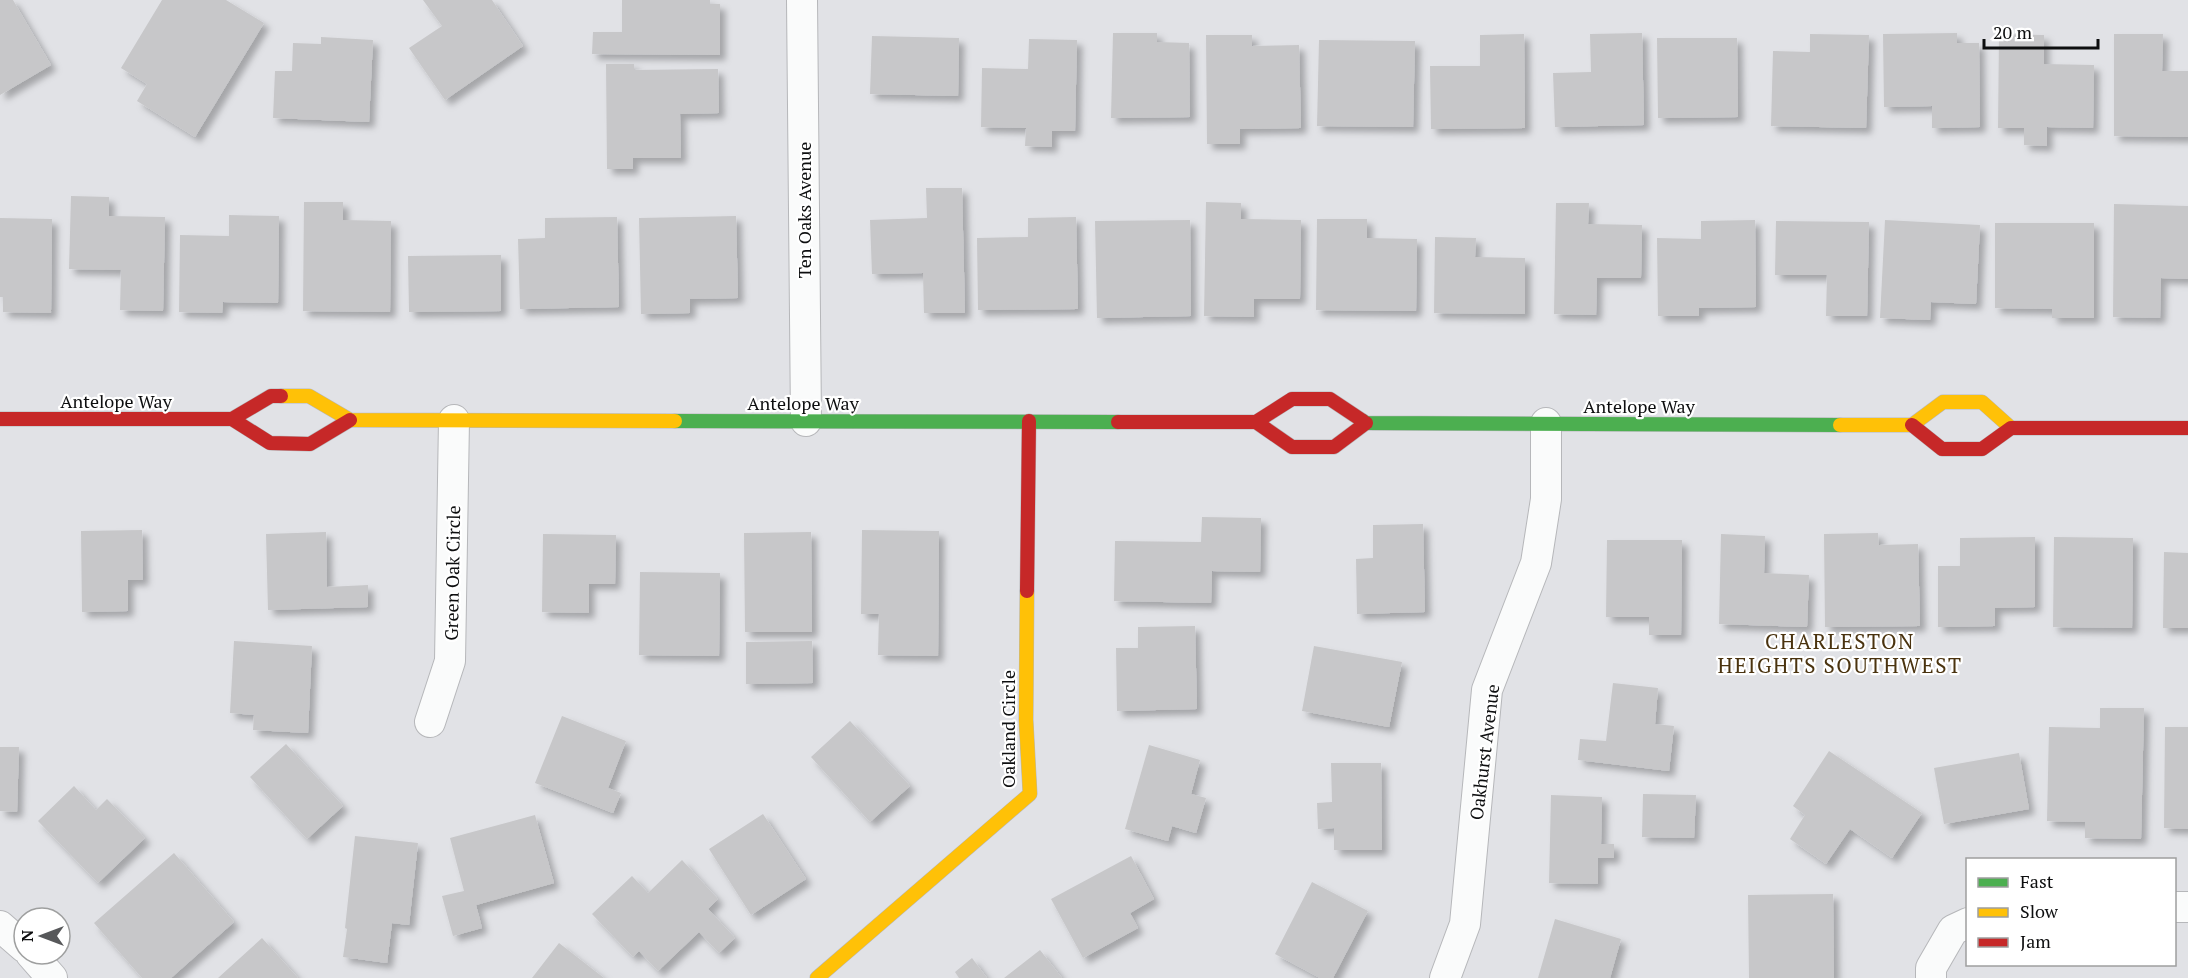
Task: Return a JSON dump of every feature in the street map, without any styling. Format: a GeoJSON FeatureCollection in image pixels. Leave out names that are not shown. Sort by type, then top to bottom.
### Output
{"type":"FeatureCollection","features":[{"type":"Feature","properties":{"kind":"street","name":"Ten Oaks Avenue"},"geometry":{"type":"LineString","coordinates":[[802,0],[806,421]]}},
{"type":"Feature","properties":{"kind":"street"},"geometry":{"type":"LineString","coordinates":[[271,396],[309,396],[350,420],[310,444],[270,443],[232,419],[271,396]]}},
{"type":"Feature","properties":{"kind":"street"},"geometry":{"type":"LineString","coordinates":[[1292,399],[1330,399],[1366,423],[1334,447],[1292,447],[1256,422],[1292,399]]}},
{"type":"Feature","properties":{"kind":"street"},"geometry":{"type":"LineString","coordinates":[[2011,428],[1982,402],[1943,402],[1912,425],[1942,449],[1982,449],[2011,428],[2188,428]]}},
{"type":"Feature","properties":{"kind":"street","name":"Antelope Way"},"geometry":{"type":"LineString","coordinates":[[0,419],[232,419]]}},
{"type":"Feature","properties":{"kind":"street","name":"Antelope Way"},"geometry":{"type":"LineString","coordinates":[[350,420],[1256,422]]}},
{"type":"Feature","properties":{"kind":"street","name":"Green Oak Circle"},"geometry":{"type":"LineString","coordinates":[[430,722],[450,661],[454,420]]}},
{"type":"Feature","properties":{"kind":"street","name":"Oakland Circle"},"geometry":{"type":"LineString","coordinates":[[817,978],[1030,794],[1026,720],[1029,421]]}},
{"type":"Feature","properties":{"kind":"street","name":"Antelope Way"},"geometry":{"type":"LineString","coordinates":[[1366,423],[1912,425]]}},
{"type":"Feature","properties":{"kind":"street","name":"Oakhurst Avenue"},"geometry":{"type":"LineString","coordinates":[[1445,978],[1465,924],[1487,690],[1536,564],[1546,499],[1546,423]]}},
{"type":"Feature","properties":{"kind":"street"},"geometry":{"type":"LineString","coordinates":[[0,926],[12,936]]}},
{"type":"Feature","properties":{"kind":"street"},"geometry":{"type":"LineString","coordinates":[[1931,978],[1931,968],[1960,926]]}},
{"type":"Feature","properties":{"kind":"street"},"geometry":{"type":"LineString","coordinates":[[42,966],[52,978]]}},
{"type":"Feature","properties":{"kind":"building"},"geometry":{"type":"Polygon","coordinates":[[[0,0],[13,0],[51,65],[0,95],[0,0]]]}},
{"type":"Feature","properties":{"kind":"building"},"geometry":{"type":"Polygon","coordinates":[[[162,0],[226,0],[264,23],[195,137],[137,101],[147,84],[121,68],[162,0]]]}},
{"type":"Feature","properties":{"kind":"building"},"geometry":{"type":"Polygon","coordinates":[[[423,0],[492,0],[523,46],[445,100],[409,48],[442,26],[423,0]]]}},
{"type":"Feature","properties":{"kind":"building"},"geometry":{"type":"Polygon","coordinates":[[[622,0],[710,0],[710,4],[720,4],[720,55],[592,54],[593,32],[622,32],[622,0]]]}},
{"type":"Feature","properties":{"kind":"building"},"geometry":{"type":"Polygon","coordinates":[[[1113,33],[1157,33],[1157,42],[1189,43],[1190,117],[1111,118],[1113,33]]]}},
{"type":"Feature","properties":{"kind":"building"},"geometry":{"type":"Polygon","coordinates":[[[1642,33],[1644,125],[1555,127],[1553,73],[1591,72],[1590,34],[1642,33]]]}},
{"type":"Feature","properties":{"kind":"building"},"geometry":{"type":"Polygon","coordinates":[[[1957,33],[1957,43],[1979,43],[1980,127],[1932,128],[1932,106],[1884,107],[1883,34],[1957,33]]]}},
{"type":"Feature","properties":{"kind":"building"},"geometry":{"type":"Polygon","coordinates":[[[1524,34],[1525,128],[1431,129],[1430,66],[1480,66],[1480,35],[1524,34]]]}},
{"type":"Feature","properties":{"kind":"building"},"geometry":{"type":"Polygon","coordinates":[[[1810,34],[1869,35],[1866,128],[1771,126],[1773,51],[1810,52],[1810,34]]]}},
{"type":"Feature","properties":{"kind":"building"},"geometry":{"type":"Polygon","coordinates":[[[1999,34],[2044,35],[2044,64],[2094,65],[2093,128],[2047,127],[2047,146],[2024,145],[2024,128],[1998,128],[1999,34]]]}},
{"type":"Feature","properties":{"kind":"building"},"geometry":{"type":"Polygon","coordinates":[[[2114,34],[2163,34],[2162,71],[2188,71],[2188,137],[2114,136],[2114,34]]]}},
{"type":"Feature","properties":{"kind":"building"},"geometry":{"type":"Polygon","coordinates":[[[1206,35],[1252,35],[1252,46],[1299,45],[1301,128],[1240,129],[1240,144],[1207,144],[1206,35]]]}},
{"type":"Feature","properties":{"kind":"building"},"geometry":{"type":"Polygon","coordinates":[[[872,36],[959,38],[958,96],[870,94],[872,36]]]}},
{"type":"Feature","properties":{"kind":"building"},"geometry":{"type":"Polygon","coordinates":[[[321,37],[373,40],[369,122],[273,118],[275,71],[292,71],[293,43],[321,44],[321,37]]]}},
{"type":"Feature","properties":{"kind":"building"},"geometry":{"type":"Polygon","coordinates":[[[1657,38],[1737,38],[1738,117],[1658,118],[1657,38]]]}},
{"type":"Feature","properties":{"kind":"building"},"geometry":{"type":"Polygon","coordinates":[[[1029,39],[1077,40],[1075,131],[1052,131],[1052,147],[1025,146],[1026,128],[981,127],[982,68],[1028,69],[1029,39]]]}},
{"type":"Feature","properties":{"kind":"building"},"geometry":{"type":"Polygon","coordinates":[[[1319,40],[1415,41],[1413,127],[1317,126],[1319,40]]]}},
{"type":"Feature","properties":{"kind":"building"},"geometry":{"type":"Polygon","coordinates":[[[606,64],[634,64],[634,70],[718,69],[719,113],[680,114],[681,158],[633,158],[633,169],[607,169],[606,64]]]}},
{"type":"Feature","properties":{"kind":"building"},"geometry":{"type":"Polygon","coordinates":[[[926,188],[962,188],[965,313],[924,313],[923,273],[872,274],[870,220],[927,218],[926,188]]]}},
{"type":"Feature","properties":{"kind":"building"},"geometry":{"type":"Polygon","coordinates":[[[71,196],[109,197],[109,216],[165,217],[163,311],[120,310],[121,270],[69,269],[71,196]]]}},
{"type":"Feature","properties":{"kind":"building"},"geometry":{"type":"Polygon","coordinates":[[[304,202],[343,202],[343,220],[391,221],[390,312],[303,311],[304,202]]]}},
{"type":"Feature","properties":{"kind":"building"},"geometry":{"type":"Polygon","coordinates":[[[1206,202],[1241,203],[1241,219],[1301,220],[1300,299],[1254,299],[1254,317],[1204,316],[1206,202]]]}},
{"type":"Feature","properties":{"kind":"building"},"geometry":{"type":"Polygon","coordinates":[[[1556,203],[1589,203],[1588,224],[1642,225],[1641,278],[1597,278],[1596,315],[1554,314],[1556,203]]]}},
{"type":"Feature","properties":{"kind":"building"},"geometry":{"type":"Polygon","coordinates":[[[2114,204],[2188,206],[2188,279],[2161,278],[2160,318],[2113,317],[2114,204]]]}},
{"type":"Feature","properties":{"kind":"building"},"geometry":{"type":"Polygon","coordinates":[[[229,215],[279,216],[278,303],[223,302],[222,313],[179,312],[180,235],[229,236],[229,215]]]}},
{"type":"Feature","properties":{"kind":"building"},"geometry":{"type":"Polygon","coordinates":[[[736,216],[738,298],[690,299],[690,313],[641,314],[639,218],[736,216]]]}},
{"type":"Feature","properties":{"kind":"building"},"geometry":{"type":"Polygon","coordinates":[[[617,217],[619,307],[520,309],[518,239],[545,238],[545,218],[617,217]]]}},
{"type":"Feature","properties":{"kind":"building"},"geometry":{"type":"Polygon","coordinates":[[[1076,217],[1078,309],[978,310],[977,238],[1028,237],[1028,218],[1076,217]]]}},
{"type":"Feature","properties":{"kind":"building"},"geometry":{"type":"Polygon","coordinates":[[[0,218],[52,219],[51,313],[3,312],[3,297],[0,297],[0,218]]]}},
{"type":"Feature","properties":{"kind":"building"},"geometry":{"type":"Polygon","coordinates":[[[1317,219],[1367,219],[1367,238],[1417,239],[1416,311],[1316,310],[1317,219]]]}},
{"type":"Feature","properties":{"kind":"building"},"geometry":{"type":"Polygon","coordinates":[[[1190,220],[1191,316],[1097,318],[1095,221],[1190,220]]]}},
{"type":"Feature","properties":{"kind":"building"},"geometry":{"type":"Polygon","coordinates":[[[1755,220],[1756,307],[1699,308],[1699,316],[1658,316],[1657,238],[1701,239],[1701,221],[1755,220]]]}},
{"type":"Feature","properties":{"kind":"building"},"geometry":{"type":"Polygon","coordinates":[[[1885,220],[1980,225],[1976,304],[1931,302],[1930,320],[1880,318],[1885,220]]]}},
{"type":"Feature","properties":{"kind":"building"},"geometry":{"type":"Polygon","coordinates":[[[1776,221],[1869,222],[1867,316],[1826,316],[1827,275],[1775,275],[1776,221]]]}},
{"type":"Feature","properties":{"kind":"building"},"geometry":{"type":"Polygon","coordinates":[[[1995,223],[2094,223],[2094,318],[2052,318],[2052,309],[1995,308],[1995,223]]]}},
{"type":"Feature","properties":{"kind":"building"},"geometry":{"type":"Polygon","coordinates":[[[1435,237],[1476,238],[1475,257],[1525,258],[1525,314],[1434,313],[1435,237]]]}},
{"type":"Feature","properties":{"kind":"building"},"geometry":{"type":"Polygon","coordinates":[[[501,255],[501,311],[409,312],[408,256],[501,255]]]}},
{"type":"Feature","properties":{"kind":"building"},"geometry":{"type":"Polygon","coordinates":[[[1202,517],[1261,518],[1260,572],[1212,571],[1211,603],[1114,601],[1115,541],[1201,542],[1202,517]]]}},
{"type":"Feature","properties":{"kind":"building"},"geometry":{"type":"Polygon","coordinates":[[[1423,524],[1425,612],[1357,614],[1356,559],[1373,558],[1373,525],[1423,524]]]}},
{"type":"Feature","properties":{"kind":"building"},"geometry":{"type":"Polygon","coordinates":[[[142,530],[143,580],[128,580],[128,611],[82,612],[81,531],[142,530]]]}},
{"type":"Feature","properties":{"kind":"building"},"geometry":{"type":"Polygon","coordinates":[[[862,530],[939,531],[938,656],[878,655],[879,614],[861,614],[862,530]]]}},
{"type":"Feature","properties":{"kind":"building"},"geometry":{"type":"Polygon","coordinates":[[[326,532],[327,587],[368,585],[368,607],[268,610],[266,534],[326,532]]]}},
{"type":"Feature","properties":{"kind":"building"},"geometry":{"type":"Polygon","coordinates":[[[811,532],[812,632],[745,632],[744,533],[811,532]]]}},
{"type":"Feature","properties":{"kind":"building"},"geometry":{"type":"Polygon","coordinates":[[[1878,533],[1879,545],[1918,544],[1920,626],[1825,627],[1824,534],[1878,533]]]}},
{"type":"Feature","properties":{"kind":"building"},"geometry":{"type":"Polygon","coordinates":[[[543,534],[616,535],[615,584],[589,584],[589,613],[542,612],[543,534]]]}},
{"type":"Feature","properties":{"kind":"building"},"geometry":{"type":"Polygon","coordinates":[[[1721,534],[1765,536],[1764,573],[1809,575],[1807,627],[1719,624],[1721,534]]]}},
{"type":"Feature","properties":{"kind":"building"},"geometry":{"type":"Polygon","coordinates":[[[2035,537],[2035,607],[1995,608],[1995,626],[1938,627],[1938,566],[1960,566],[1960,538],[2035,537]]]}},
{"type":"Feature","properties":{"kind":"building"},"geometry":{"type":"Polygon","coordinates":[[[2054,537],[2133,538],[2132,628],[2053,627],[2054,537]]]}},
{"type":"Feature","properties":{"kind":"building"},"geometry":{"type":"Polygon","coordinates":[[[1607,540],[1682,540],[1681,635],[1649,635],[1649,617],[1606,617],[1607,540]]]}},
{"type":"Feature","properties":{"kind":"building"},"geometry":{"type":"Polygon","coordinates":[[[2164,552],[2188,553],[2188,628],[2163,628],[2164,552]]]}},
{"type":"Feature","properties":{"kind":"building"},"geometry":{"type":"Polygon","coordinates":[[[640,572],[720,573],[719,656],[639,655],[640,572]]]}},
{"type":"Feature","properties":{"kind":"building"},"geometry":{"type":"Polygon","coordinates":[[[1195,626],[1197,709],[1117,711],[1116,648],[1138,648],[1138,627],[1195,626]]]}},
{"type":"Feature","properties":{"kind":"building"},"geometry":{"type":"Polygon","coordinates":[[[234,641],[312,646],[308,733],[253,730],[254,715],[230,713],[234,641]]]}},
{"type":"Feature","properties":{"kind":"building"},"geometry":{"type":"Polygon","coordinates":[[[812,641],[813,683],[746,684],[746,642],[812,641]]]}},
{"type":"Feature","properties":{"kind":"building"},"geometry":{"type":"Polygon","coordinates":[[[1314,646],[1402,662],[1389,727],[1302,711],[1314,646]]]}},
{"type":"Feature","properties":{"kind":"building"},"geometry":{"type":"Polygon","coordinates":[[[1613,683],[1658,688],[1655,724],[1674,726],[1669,771],[1578,760],[1580,739],[1606,741],[1613,683]]]}},
{"type":"Feature","properties":{"kind":"building"},"geometry":{"type":"Polygon","coordinates":[[[2100,708],[2144,708],[2141,839],[2085,838],[2085,822],[2047,821],[2049,727],[2100,728],[2100,708]]]}},
{"type":"Feature","properties":{"kind":"building"},"geometry":{"type":"Polygon","coordinates":[[[562,716],[626,741],[608,788],[621,793],[613,813],[535,783],[562,716]]]}},
{"type":"Feature","properties":{"kind":"building"},"geometry":{"type":"Polygon","coordinates":[[[850,721],[910,786],[870,822],[811,757],[850,721]]]}},
{"type":"Feature","properties":{"kind":"building"},"geometry":{"type":"Polygon","coordinates":[[[2165,727],[2188,727],[2188,829],[2164,828],[2165,727]]]}},
{"type":"Feature","properties":{"kind":"building"},"geometry":{"type":"Polygon","coordinates":[[[286,744],[343,806],[307,839],[250,777],[286,744]]]}},
{"type":"Feature","properties":{"kind":"building"},"geometry":{"type":"Polygon","coordinates":[[[1149,745],[1200,760],[1191,794],[1206,798],[1196,833],[1172,826],[1168,841],[1125,829],[1149,745]]]}},
{"type":"Feature","properties":{"kind":"building"},"geometry":{"type":"Polygon","coordinates":[[[0,747],[19,747],[17,812],[0,811],[0,747]]]}},
{"type":"Feature","properties":{"kind":"building"},"geometry":{"type":"Polygon","coordinates":[[[1829,751],[1922,813],[1892,858],[1850,829],[1826,864],[1790,839],[1805,815],[1793,806],[1829,751]]]}},
{"type":"Feature","properties":{"kind":"building"},"geometry":{"type":"Polygon","coordinates":[[[2019,753],[2029,809],[1944,824],[1934,768],[2019,753]]]}},
{"type":"Feature","properties":{"kind":"building"},"geometry":{"type":"Polygon","coordinates":[[[1331,763],[1381,763],[1382,850],[1334,850],[1334,828],[1318,829],[1317,803],[1332,802],[1331,763]]]}},
{"type":"Feature","properties":{"kind":"building"},"geometry":{"type":"Polygon","coordinates":[[[74,786],[96,810],[107,799],[145,838],[98,883],[38,821],[74,786]]]}},
{"type":"Feature","properties":{"kind":"building"},"geometry":{"type":"Polygon","coordinates":[[[1643,794],[1696,795],[1694,838],[1642,837],[1643,794]]]}},
{"type":"Feature","properties":{"kind":"building"},"geometry":{"type":"Polygon","coordinates":[[[1551,795],[1602,797],[1601,844],[1614,844],[1614,858],[1598,858],[1598,884],[1549,883],[1551,795]]]}},
{"type":"Feature","properties":{"kind":"building"},"geometry":{"type":"Polygon","coordinates":[[[763,814],[806,879],[751,915],[709,849],[763,814]]]}},
{"type":"Feature","properties":{"kind":"building"},"geometry":{"type":"Polygon","coordinates":[[[535,815],[554,883],[476,905],[482,928],[453,936],[442,896],[464,891],[450,838],[535,815]]]}},
{"type":"Feature","properties":{"kind":"building"},"geometry":{"type":"Polygon","coordinates":[[[355,836],[418,843],[409,925],[392,923],[387,963],[343,957],[355,836]]]}},
{"type":"Feature","properties":{"kind":"building"},"geometry":{"type":"Polygon","coordinates":[[[174,853],[234,922],[171,978],[142,978],[94,923],[174,853]]]}},
{"type":"Feature","properties":{"kind":"building"},"geometry":{"type":"Polygon","coordinates":[[[1131,856],[1154,899],[1130,913],[1138,928],[1083,958],[1051,899],[1131,856]]]}},
{"type":"Feature","properties":{"kind":"building"},"geometry":{"type":"Polygon","coordinates":[[[682,860],[718,899],[708,909],[735,938],[719,953],[699,932],[658,971],[639,951],[633,957],[592,914],[632,876],[648,893],[682,860]]]}},
{"type":"Feature","properties":{"kind":"building"},"geometry":{"type":"Polygon","coordinates":[[[1312,882],[1368,911],[1333,978],[1320,978],[1275,954],[1312,882]]]}},
{"type":"Feature","properties":{"kind":"building"},"geometry":{"type":"Polygon","coordinates":[[[1833,894],[1834,978],[1749,978],[1748,895],[1833,894]]]}},
{"type":"Feature","properties":{"kind":"building"},"geometry":{"type":"Polygon","coordinates":[[[1555,919],[1621,939],[1610,978],[1538,978],[1555,919]]]}},
{"type":"Feature","properties":{"kind":"building"},"geometry":{"type":"Polygon","coordinates":[[[262,938],[298,978],[218,978],[262,938]]]}},
{"type":"Feature","properties":{"kind":"building"},"geometry":{"type":"Polygon","coordinates":[[[559,943],[604,978],[532,978],[559,943]]]}},
{"type":"Feature","properties":{"kind":"building"},"geometry":{"type":"Polygon","coordinates":[[[1040,950],[1062,978],[1004,978],[1040,950]]]}},
{"type":"Feature","properties":{"kind":"building"},"geometry":{"type":"Polygon","coordinates":[[[972,958],[987,978],[959,978],[955,972],[972,958]]]}},
{"type":"Feature","properties":{"kind":"traffic: fast"},"geometry":{"type":"LineString","coordinates":[[675,421],[1118,422]]}},
{"type":"Feature","properties":{"kind":"traffic: fast"},"geometry":{"type":"LineString","coordinates":[[1363,421],[1366,423],[1840,425]]}},
{"type":"Feature","properties":{"kind":"traffic: slow"},"geometry":{"type":"LineString","coordinates":[[281,396],[309,396],[350,420],[675,421]]}},
{"type":"Feature","properties":{"kind":"traffic: slow"},"geometry":{"type":"LineString","coordinates":[[1840,425],[1912,425],[1943,402],[1982,402],[2011,428]]}},
{"type":"Feature","properties":{"kind":"traffic: slow"},"geometry":{"type":"LineString","coordinates":[[817,978],[1030,794],[1026,720],[1027,591]]}},
{"type":"Feature","properties":{"kind":"traffic: jam"},"geometry":{"type":"LineString","coordinates":[[0,419],[232,419],[271,396],[281,396]]}},
{"type":"Feature","properties":{"kind":"traffic: jam"},"geometry":{"type":"LineString","coordinates":[[1118,422],[1256,422],[1292,399],[1330,399],[1363,421]]}},
{"type":"Feature","properties":{"kind":"traffic: jam"},"geometry":{"type":"LineString","coordinates":[[232,419],[270,443],[310,444],[350,420]]}},
{"type":"Feature","properties":{"kind":"traffic: jam"},"geometry":{"type":"LineString","coordinates":[[1027,591],[1029,421]]}},
{"type":"Feature","properties":{"kind":"traffic: jam"},"geometry":{"type":"LineString","coordinates":[[1256,422],[1292,447],[1334,447],[1366,423]]}},
{"type":"Feature","properties":{"kind":"traffic: jam"},"geometry":{"type":"LineString","coordinates":[[1912,425],[1942,449],[1982,449],[2011,428],[2188,428]]}},
{"type":"Feature","properties":{"kind":"district","name":"CHARLESTON HEIGHTS SOUTHWEST"},"geometry":{"type":"Point","coordinates":[1840,653]}}]}
